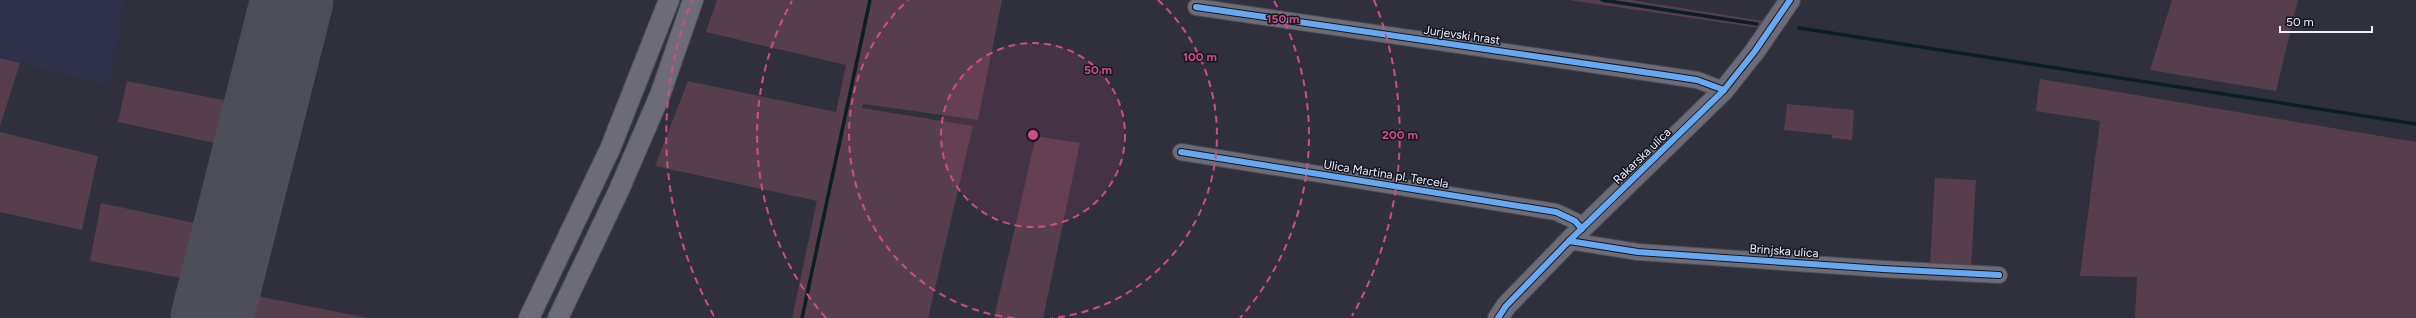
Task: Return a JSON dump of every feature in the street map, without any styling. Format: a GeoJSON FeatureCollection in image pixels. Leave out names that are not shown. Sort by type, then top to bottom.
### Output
{"type":"FeatureCollection","features":[{"type":"Feature","properties":{"kind":"main road"},"geometry":{"type":"LineString","coordinates":[[529,318],[610,149],[669,0]]}},
{"type":"Feature","properties":{"kind":"main road"},"geometry":{"type":"LineString","coordinates":[[558,318],[619,190],[660,95],[693,0]]}},
{"type":"Feature","properties":{"kind":"main road","name":"Rakarska ulica"},"geometry":{"type":"LineString","coordinates":[[1498,318],[1506,306],[1576,235],[1724,90],[1755,51],[1790,0]]}},
{"type":"Feature","properties":{"kind":"street","name":"Jurjevski hrast"},"geometry":{"type":"LineString","coordinates":[[1196,7],[1697,80],[1724,90]]}},
{"type":"Feature","properties":{"kind":"street","name":"Ulica Martina pl. Tercela"},"geometry":{"type":"LineString","coordinates":[[1181,152],[1556,212],[1575,221],[1576,235]]}},
{"type":"Feature","properties":{"kind":"street","name":"Brinjska ulica"},"geometry":{"type":"LineString","coordinates":[[1576,235],[1638,252],[1882,269],[1999,275]]}},
{"type":"Feature","properties":{"kind":"shaded area"},"geometry":{"type":"Polygon","coordinates":[[[0,0],[125,0],[108,85],[0,58],[0,0]]]}},
{"type":"Feature","properties":{"kind":"shaded area"},"geometry":{"type":"Polygon","coordinates":[[[717,0],[1002,0],[978,120],[863,104],[862,108],[973,126],[928,318],[792,318],[817,201],[655,166],[688,81],[836,112],[846,65],[706,32],[717,0]]]}},
{"type":"Feature","properties":{"kind":"shaded area"},"geometry":{"type":"Polygon","coordinates":[[[1569,0],[1631,0],[1763,21],[1760,28],[1569,0]]]}},
{"type":"Feature","properties":{"kind":"shaded area"},"geometry":{"type":"Polygon","coordinates":[[[2172,0],[2298,0],[2276,91],[2150,70],[2172,0]]]}},
{"type":"Feature","properties":{"kind":"shaded area"},"geometry":{"type":"Polygon","coordinates":[[[0,58],[20,63],[0,126],[0,58]]]}},
{"type":"Feature","properties":{"kind":"shaded area"},"geometry":{"type":"Polygon","coordinates":[[[2040,79],[2416,142],[2416,318],[2135,318],[2137,277],[2080,276],[2100,121],[2036,111],[2040,79]]]}},
{"type":"Feature","properties":{"kind":"shaded area"},"geometry":{"type":"Polygon","coordinates":[[[127,81],[243,104],[233,147],[118,122],[127,81]]]}},
{"type":"Feature","properties":{"kind":"shaded area"},"geometry":{"type":"Polygon","coordinates":[[[1787,104],[1854,110],[1852,140],[1832,138],[1832,135],[1784,130],[1787,104]]]}},
{"type":"Feature","properties":{"kind":"shaded area"},"geometry":{"type":"Polygon","coordinates":[[[0,132],[98,156],[82,230],[0,212],[0,132]]]}},
{"type":"Feature","properties":{"kind":"shaded area"},"geometry":{"type":"Polygon","coordinates":[[[1036,136],[1080,143],[1043,318],[994,318],[1036,136]]]}},
{"type":"Feature","properties":{"kind":"shaded area"},"geometry":{"type":"Polygon","coordinates":[[[1935,178],[1976,180],[1971,268],[1930,265],[1935,178]]]}},
{"type":"Feature","properties":{"kind":"shaded area"},"geometry":{"type":"Polygon","coordinates":[[[101,203],[213,227],[197,281],[90,261],[101,203]]]}},
{"type":"Feature","properties":{"kind":"shaded area"},"geometry":{"type":"Polygon","coordinates":[[[246,294],[368,318],[239,318],[246,294]]]}},
{"type":"Feature","properties":{"kind":"waterway"},"geometry":{"type":"LineString","coordinates":[[802,318],[870,0]]}},
{"type":"Feature","properties":{"kind":"waterway"},"geometry":{"type":"LineString","coordinates":[[1602,0],[1757,24]]}},
{"type":"Feature","properties":{"kind":"waterway"},"geometry":{"type":"LineString","coordinates":[[1799,28],[2416,124]]}},
{"type":"Feature","properties":{"kind":"runway"},"geometry":{"type":"LineString","coordinates":[[212,318],[292,0]]}},
{"type":"Feature","properties":{"kind":"cycle path"},"geometry":{"type":"LineString","coordinates":[[1498,318],[1506,306],[1569,241],[1724,90],[1755,51],[1790,0]]}},
{"type":"Feature","properties":{"kind":"cycle path"},"geometry":{"type":"LineString","coordinates":[[1196,7],[1697,80],[1724,90]]}},
{"type":"Feature","properties":{"kind":"cycle path"},"geometry":{"type":"LineString","coordinates":[[1181,152],[1556,212],[1575,221],[1582,229]]}},
{"type":"Feature","properties":{"kind":"cycle path"},"geometry":{"type":"LineString","coordinates":[[1569,241],[1638,252],[1883,269],[1999,275]]}}]}
